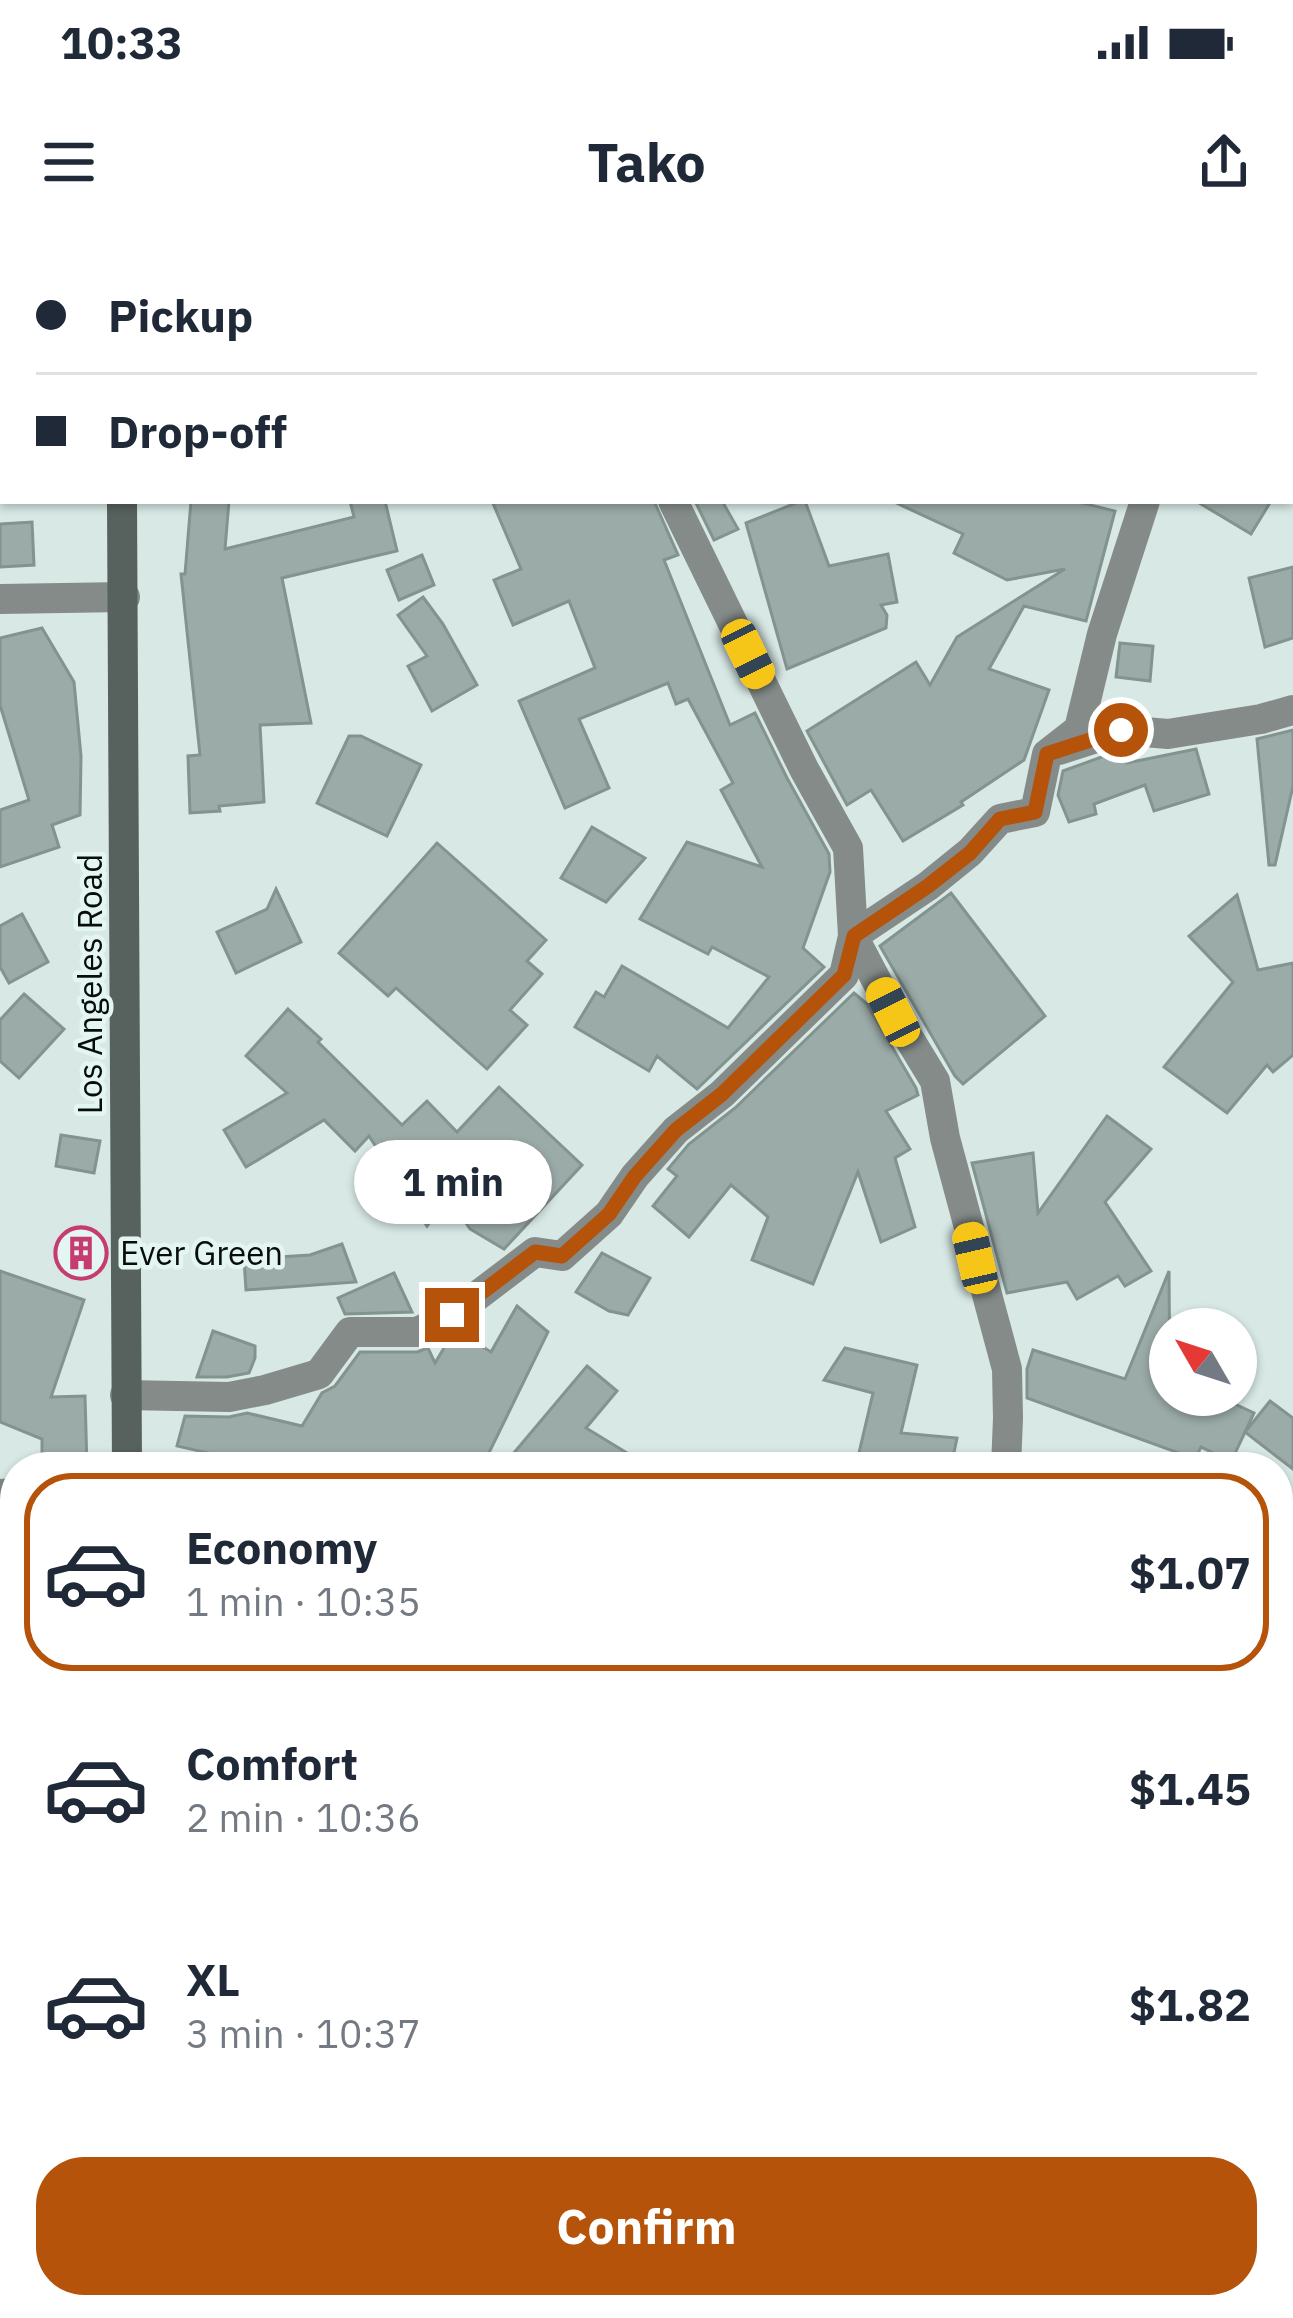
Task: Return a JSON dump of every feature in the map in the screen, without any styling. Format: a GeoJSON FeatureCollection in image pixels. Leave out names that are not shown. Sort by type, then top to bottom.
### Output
{"type":"FeatureCollection","features":[{"type":"Feature","properties":{"kind":"main road","name":"Los Angeles Road"},"geometry":{"type":"LineString","coordinates":[[122,504],[127,1452]]}},
{"type":"Feature","properties":{"kind":"street"},"geometry":{"type":"LineString","coordinates":[[125,1395],[229,1397],[319,1374],[350,1332],[417,1331],[452,1315],[535,1252],[562,1256],[609,1214],[676,1130],[722,1094],[844,975],[854,936],[848,848],[804,769],[674,504]]}},
{"type":"Feature","properties":{"kind":"street"},"geometry":{"type":"LineString","coordinates":[[854,936],[970,853],[1000,819],[1035,812],[1047,754],[1079,729],[1102,634],[1144,504]]}},
{"type":"Feature","properties":{"kind":"street"},"geometry":{"type":"LineString","coordinates":[[0,599],[125,597]]}},
{"type":"Feature","properties":{"kind":"street"},"geometry":{"type":"LineString","coordinates":[[1047,754],[1121,730],[1168,734],[1293,710]]}},
{"type":"Feature","properties":{"kind":"street"},"geometry":{"type":"LineString","coordinates":[[854,936],[935,1081],[945,1138],[1006,1369],[1007,1452]]}},
{"type":"Feature","properties":{"kind":"building"},"geometry":{"type":"Polygon","coordinates":[[[191,504],[229,504],[225,549],[354,517],[351,504],[386,504],[397,551],[282,578],[311,723],[260,725],[264,802],[190,813],[188,756],[200,755],[181,574],[185,574],[191,504]]]}},
{"type":"Feature","properties":{"kind":"building"},"geometry":{"type":"Polygon","coordinates":[[[493,504],[655,504],[678,555],[664,560],[730,725],[755,713],[829,854],[830,872],[803,948],[824,967],[697,1089],[657,1056],[649,1071],[575,1027],[596,992],[604,997],[622,966],[728,1028],[769,977],[712,947],[708,954],[640,919],[687,842],[762,867],[721,790],[733,783],[688,699],[676,704],[668,683],[579,719],[609,788],[565,808],[519,701],[595,668],[569,601],[513,625],[494,580],[521,569],[493,504]]]}},
{"type":"Feature","properties":{"kind":"building"},"geometry":{"type":"Polygon","coordinates":[[[696,504],[724,504],[738,529],[714,540],[696,504]]]}},
{"type":"Feature","properties":{"kind":"building"},"geometry":{"type":"Polygon","coordinates":[[[794,504],[806,504],[829,566],[888,554],[897,602],[881,605],[887,615],[886,628],[787,669],[746,523],[794,504]]]}},
{"type":"Feature","properties":{"kind":"building"},"geometry":{"type":"Polygon","coordinates":[[[898,504],[1086,504],[1115,511],[1086,621],[1024,606],[989,669],[1049,690],[1024,760],[903,841],[871,790],[847,805],[807,731],[916,662],[930,685],[957,637],[1065,569],[1007,580],[954,553],[963,534],[898,504]]]}},
{"type":"Feature","properties":{"kind":"building"},"geometry":{"type":"Polygon","coordinates":[[[1201,504],[1269,504],[1251,534],[1201,504]]]}},
{"type":"Feature","properties":{"kind":"building"},"geometry":{"type":"Polygon","coordinates":[[[32,522],[34,565],[0,567],[0,524],[32,522]]]}},
{"type":"Feature","properties":{"kind":"building"},"geometry":{"type":"Polygon","coordinates":[[[422,555],[434,585],[399,600],[387,570],[422,555]]]}},
{"type":"Feature","properties":{"kind":"building"},"geometry":{"type":"Polygon","coordinates":[[[1293,567],[1293,638],[1265,647],[1249,578],[1293,567]]]}},
{"type":"Feature","properties":{"kind":"building"},"geometry":{"type":"Polygon","coordinates":[[[423,597],[477,685],[432,711],[408,666],[427,656],[398,615],[423,597]]]}},
{"type":"Feature","properties":{"kind":"building"},"geometry":{"type":"Polygon","coordinates":[[[42,628],[74,682],[81,756],[80,815],[52,825],[59,847],[0,867],[0,810],[29,800],[0,705],[0,638],[42,628]]]}},
{"type":"Feature","properties":{"kind":"building"},"geometry":{"type":"Polygon","coordinates":[[[1120,643],[1153,646],[1150,681],[1116,677],[1120,643]]]}},
{"type":"Feature","properties":{"kind":"building"},"geometry":{"type":"Polygon","coordinates":[[[1293,730],[1293,786],[1275,865],[1269,865],[1257,739],[1293,730]]]}},
{"type":"Feature","properties":{"kind":"building"},"geometry":{"type":"Polygon","coordinates":[[[349,736],[361,736],[421,765],[387,836],[317,803],[349,736]]]}},
{"type":"Feature","properties":{"kind":"building"},"geometry":{"type":"Polygon","coordinates":[[[1196,749],[1209,794],[1154,811],[1145,785],[1094,804],[1096,814],[1069,822],[1058,795],[1063,771],[1121,750],[1127,763],[1196,749]]]}},
{"type":"Feature","properties":{"kind":"building"},"geometry":{"type":"Polygon","coordinates":[[[592,827],[645,858],[606,902],[561,878],[592,827]]]}},
{"type":"Feature","properties":{"kind":"building"},"geometry":{"type":"Polygon","coordinates":[[[437,843],[546,940],[527,961],[542,974],[510,1010],[527,1025],[487,1069],[396,988],[388,996],[339,953],[437,843]]]}},
{"type":"Feature","properties":{"kind":"building"},"geometry":{"type":"Polygon","coordinates":[[[276,889],[301,942],[236,973],[217,932],[267,909],[276,889]]]}},
{"type":"Feature","properties":{"kind":"building"},"geometry":{"type":"Polygon","coordinates":[[[951,893],[1045,1016],[963,1084],[880,946],[951,893]]]}},
{"type":"Feature","properties":{"kind":"building"},"geometry":{"type":"Polygon","coordinates":[[[1237,895],[1258,970],[1293,963],[1293,1055],[1273,1072],[1267,1065],[1227,1113],[1164,1067],[1233,982],[1189,936],[1237,895]]]}},
{"type":"Feature","properties":{"kind":"building"},"geometry":{"type":"Polygon","coordinates":[[[22,914],[48,962],[9,983],[0,967],[0,926],[22,914]]]}},
{"type":"Feature","properties":{"kind":"building"},"geometry":{"type":"Polygon","coordinates":[[[854,993],[867,1004],[918,1095],[886,1111],[910,1149],[895,1158],[915,1227],[881,1242],[858,1172],[813,1284],[752,1260],[768,1217],[731,1185],[689,1237],[653,1206],[677,1176],[668,1169],[689,1144],[735,1108],[854,993]]]}},
{"type":"Feature","properties":{"kind":"building"},"geometry":{"type":"Polygon","coordinates":[[[24,994],[64,1029],[19,1078],[0,1061],[0,1020],[24,994]]]}},
{"type":"Feature","properties":{"kind":"building"},"geometry":{"type":"Polygon","coordinates":[[[288,1009],[402,1125],[427,1101],[457,1132],[499,1087],[582,1165],[504,1249],[470,1229],[453,1204],[438,1211],[427,1226],[369,1136],[355,1151],[324,1120],[246,1167],[224,1130],[287,1093],[246,1056],[288,1009]]]}},
{"type":"Feature","properties":{"kind":"building"},"geometry":{"type":"Polygon","coordinates":[[[1107,1116],[1151,1149],[1105,1202],[1151,1271],[1125,1286],[1118,1276],[1077,1299],[1067,1282],[1007,1293],[972,1163],[1033,1153],[1038,1213],[1107,1116]]]}},
{"type":"Feature","properties":{"kind":"building"},"geometry":{"type":"Polygon","coordinates":[[[61,1135],[100,1141],[94,1173],[56,1166],[61,1135]]]}},
{"type":"Feature","properties":{"kind":"building"},"geometry":{"type":"Polygon","coordinates":[[[342,1244],[356,1282],[246,1290],[244,1259],[310,1255],[342,1244]]]}},
{"type":"Feature","properties":{"kind":"building"},"geometry":{"type":"Polygon","coordinates":[[[602,1253],[650,1278],[628,1315],[609,1311],[576,1292],[602,1253]]]}},
{"type":"Feature","properties":{"kind":"building"},"geometry":{"type":"Polygon","coordinates":[[[0,1271],[84,1300],[51,1397],[85,1396],[87,1452],[42,1452],[42,1439],[0,1422],[0,1271]]]}},
{"type":"Feature","properties":{"kind":"building"},"geometry":{"type":"Polygon","coordinates":[[[1169,1271],[1169,1308],[1154,1308],[1169,1271]]]}},
{"type":"Feature","properties":{"kind":"building"},"geometry":{"type":"Polygon","coordinates":[[[394,1273],[412,1312],[345,1314],[338,1298],[394,1273]]]}},
{"type":"Feature","properties":{"kind":"building"},"geometry":{"type":"Polygon","coordinates":[[[517,1306],[548,1332],[489,1452],[203,1452],[177,1446],[185,1416],[247,1413],[302,1426],[322,1393],[335,1386],[360,1352],[428,1348],[435,1363],[450,1338],[460,1333],[491,1352],[517,1306]]]}},
{"type":"Feature","properties":{"kind":"building"},"geometry":{"type":"Polygon","coordinates":[[[1149,1320],[1149,1416],[1253,1416],[1236,1452],[1201,1447],[1198,1452],[1176,1452],[1027,1398],[1033,1350],[1125,1379],[1149,1320]]]}},
{"type":"Feature","properties":{"kind":"building"},"geometry":{"type":"Polygon","coordinates":[[[213,1331],[255,1346],[249,1373],[197,1377],[213,1331]]]}},
{"type":"Feature","properties":{"kind":"building"},"geometry":{"type":"Polygon","coordinates":[[[845,1348],[917,1365],[901,1433],[957,1438],[954,1452],[859,1452],[873,1393],[824,1380],[845,1348]]]}},
{"type":"Feature","properties":{"kind":"building"},"geometry":{"type":"Polygon","coordinates":[[[587,1366],[617,1391],[586,1428],[625,1452],[515,1452],[587,1366]]]}},
{"type":"Feature","properties":{"kind":"building"},"geometry":{"type":"Polygon","coordinates":[[[1270,1401],[1293,1418],[1293,1452],[1271,1452],[1245,1432],[1270,1401]]]}},
{"type":"Feature","properties":{"kind":"place","name":"Ever Green"},"geometry":{"type":"Point","coordinates":[81,1253]}},
{"type":"Feature","properties":{"kind":"route"},"geometry":{"type":"LineString","coordinates":[[452,1315],[535,1252],[562,1256],[609,1214],[676,1130],[722,1094],[844,975],[854,936],[970,853],[1000,819],[1035,812],[1047,754],[1121,730]]}}]}
